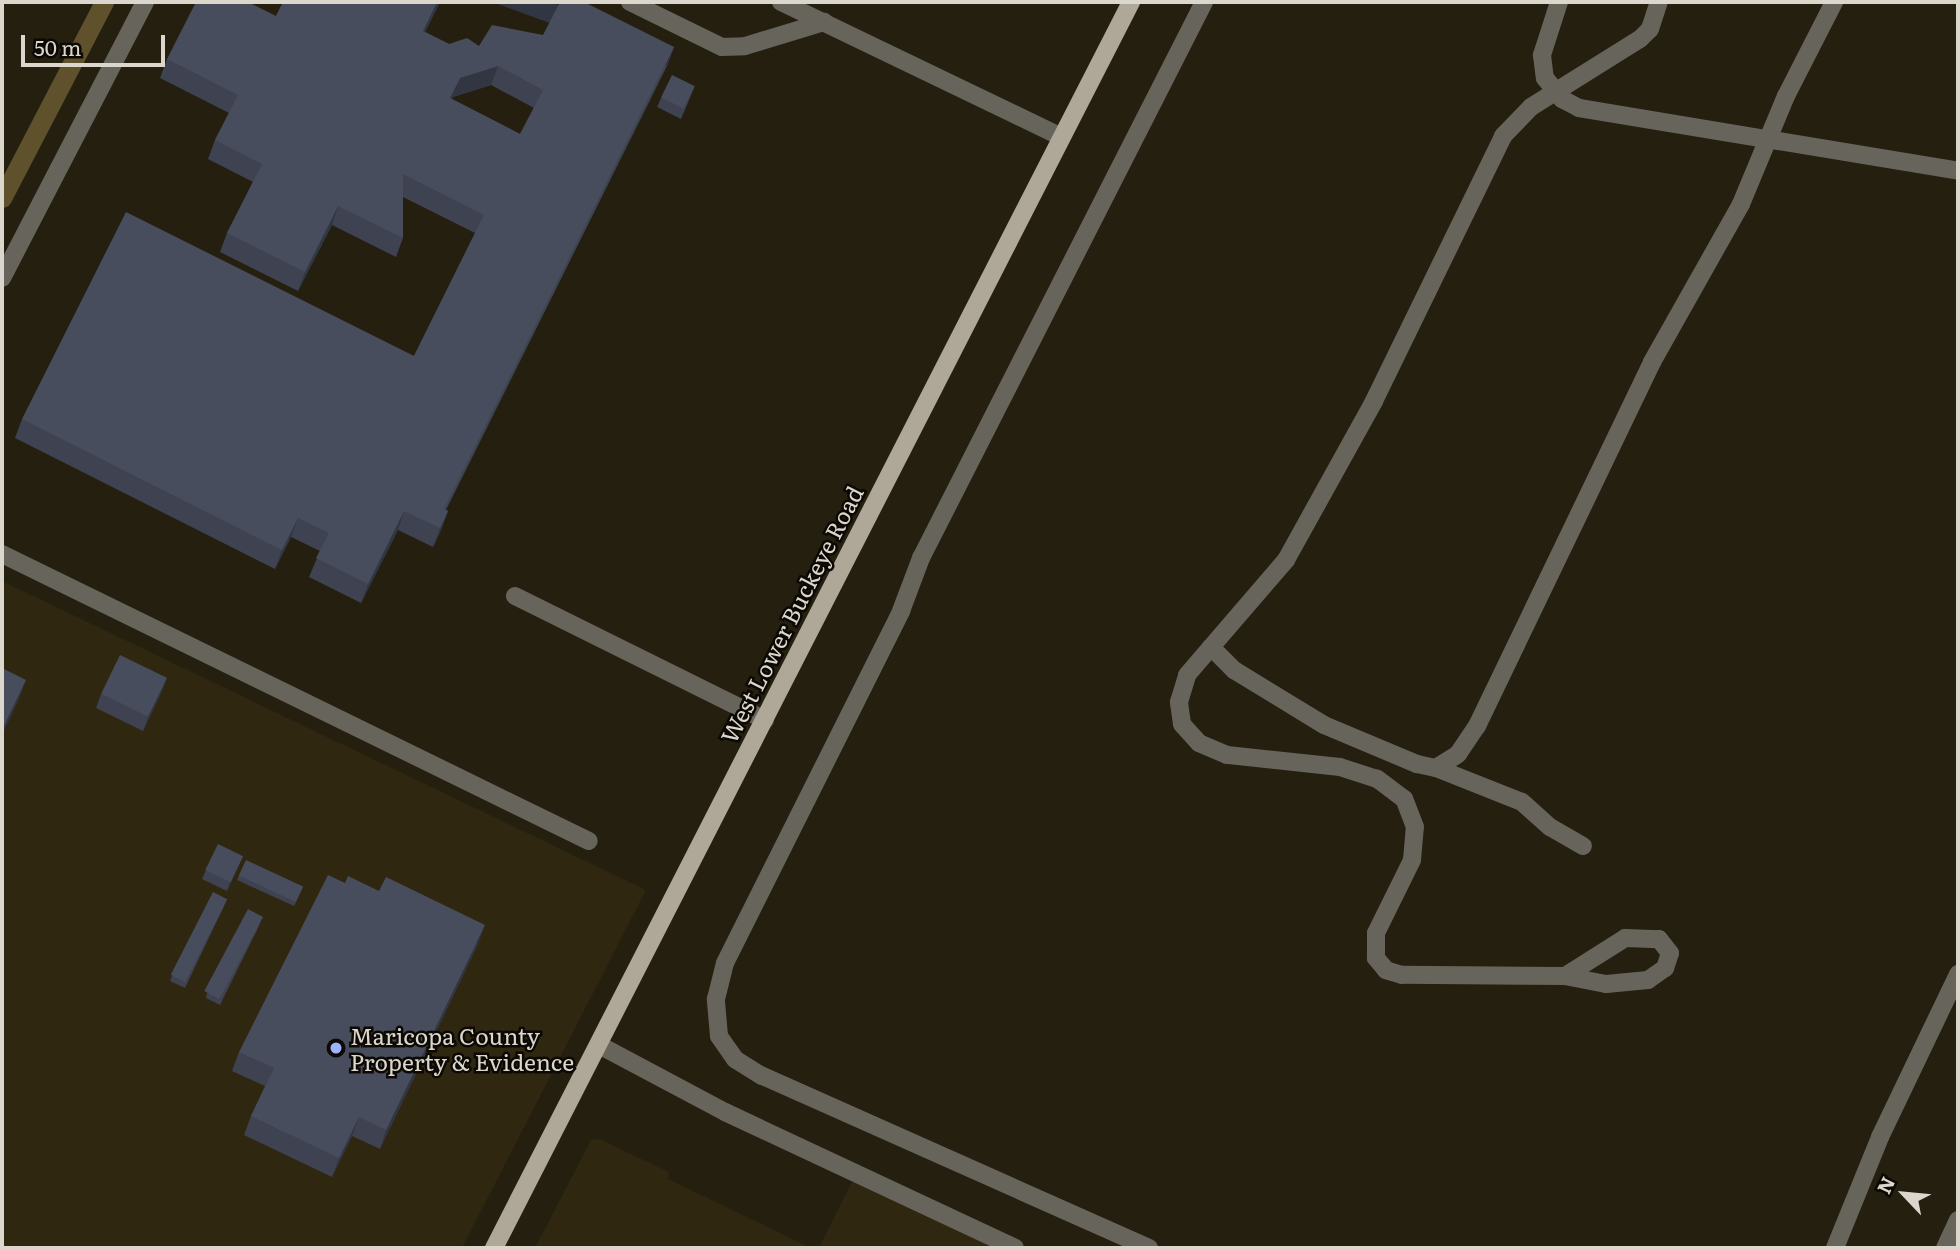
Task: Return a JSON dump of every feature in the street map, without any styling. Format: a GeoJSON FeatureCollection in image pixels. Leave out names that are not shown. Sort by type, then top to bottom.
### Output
{"type":"FeatureCollection","features":[{"type":"Feature","properties":{"kind":"main road","name":"West Lower Buckeye Road"},"geometry":{"type":"LineString","coordinates":[[494,1248],[1131,2]]}},
{"type":"Feature","properties":{"kind":"lane"},"geometry":{"type":"LineString","coordinates":[[2,278],[145,2]]}},
{"type":"Feature","properties":{"kind":"lane"},"geometry":{"type":"LineString","coordinates":[[630,2],[722,47],[745,46],[824,22]]}},
{"type":"Feature","properties":{"kind":"lane"},"geometry":{"type":"LineString","coordinates":[[782,2],[1061,138]]}},
{"type":"Feature","properties":{"kind":"lane"},"geometry":{"type":"LineString","coordinates":[[1149,1248],[762,1076],[735,1059],[719,1036],[716,999],[725,962],[901,611],[921,558],[1204,2]]}},
{"type":"Feature","properties":{"kind":"lane"},"geometry":{"type":"LineString","coordinates":[[1559,2],[1542,55],[1545,78],[1556,92],[1579,108],[1958,171]]}},
{"type":"Feature","properties":{"kind":"lane"},"geometry":{"type":"LineString","coordinates":[[1565,976],[1625,938],[1659,939],[1670,953],[1664,968],[1648,980],[1605,984],[1565,976],[1402,975],[1386,970],[1376,958],[1376,933],[1412,860],[1415,827],[1404,799],[1377,779],[1340,766],[1227,755],[1199,743],[1182,724],[1179,702],[1187,675],[1286,560],[1374,401],[1503,136],[1531,107],[1640,39],[1650,29],[1659,2]]}},
{"type":"Feature","properties":{"kind":"lane"},"geometry":{"type":"LineString","coordinates":[[1436,768],[1458,754],[1477,726],[1652,362],[1741,204],[1834,2]]}},
{"type":"Feature","properties":{"kind":"lane"},"geometry":{"type":"LineString","coordinates":[[2,554],[589,841]]}},
{"type":"Feature","properties":{"kind":"lane"},"geometry":{"type":"LineString","coordinates":[[515,596],[765,720]]}},
{"type":"Feature","properties":{"kind":"lane"},"geometry":{"type":"LineString","coordinates":[[1211,647],[1234,670],[1324,725],[1522,803],[1550,827],[1583,846]]}},
{"type":"Feature","properties":{"kind":"lane"},"geometry":{"type":"LineString","coordinates":[[1835,1248],[1880,1137],[1958,974]]}},
{"type":"Feature","properties":{"kind":"lane"},"geometry":{"type":"LineString","coordinates":[[599,1045],[725,1112],[1015,1248]]}},
{"type":"Feature","properties":{"kind":"lane"},"geometry":{"type":"LineString","coordinates":[[1945,1248],[1958,1220]]}},
{"type":"Feature","properties":{"kind":"shaded area"},"geometry":{"type":"Polygon","coordinates":[[[2,581],[646,890],[462,1248],[2,1248],[2,581]]]}},
{"type":"Feature","properties":{"kind":"shaded area"},"geometry":{"type":"Polygon","coordinates":[[[599,1139],[669,1172],[668,1179],[811,1248],[535,1248],[591,1140],[599,1139]]]}},
{"type":"Feature","properties":{"kind":"shaded area"},"geometry":{"type":"Polygon","coordinates":[[[853,1180],[1001,1248],[819,1248],[853,1180]]]}},
{"type":"Feature","properties":{"kind":"building"},"geometry":{"type":"Polygon","coordinates":[[[196,2],[248,2],[276,16],[283,2],[437,2],[423,31],[449,44],[467,38],[479,46],[492,25],[543,35],[560,2],[584,2],[674,47],[444,509],[448,511],[440,528],[404,511],[368,584],[316,558],[329,533],[298,518],[282,550],[22,419],[126,212],[414,356],[484,215],[403,174],[403,238],[338,206],[305,272],[227,233],[262,164],[215,140],[238,95],[167,59],[196,2]],[[498,66],[460,78],[450,98],[520,134],[543,90],[498,66]]]}},
{"type":"Feature","properties":{"kind":"building"},"geometry":{"type":"Polygon","coordinates":[[[672,75],[694,86],[684,108],[661,97],[672,75]]]}},
{"type":"Feature","properties":{"kind":"building"},"geometry":{"type":"Polygon","coordinates":[[[120,655],[167,678],[148,716],[101,694],[120,655]]]}},
{"type":"Feature","properties":{"kind":"building"},"geometry":{"type":"Polygon","coordinates":[[[2,668],[26,680],[2,730],[2,668]]]}},
{"type":"Feature","properties":{"kind":"building"},"geometry":{"type":"Polygon","coordinates":[[[218,844],[243,856],[230,882],[205,870],[218,844]]]}},
{"type":"Feature","properties":{"kind":"building"},"geometry":{"type":"Polygon","coordinates":[[[246,860],[303,887],[296,902],[239,875],[246,860]]]}},
{"type":"Feature","properties":{"kind":"building","name":"Maricopa County Property & Evidence"},"geometry":{"type":"Polygon","coordinates":[[[328,875],[345,883],[348,876],[379,891],[386,877],[485,925],[386,1130],[359,1117],[339,1158],[251,1116],[274,1068],[239,1052],[328,875]]]}},
{"type":"Feature","properties":{"kind":"building"},"geometry":{"type":"Polygon","coordinates":[[[213,892],[227,899],[185,982],[171,975],[213,892]]]}},
{"type":"Feature","properties":{"kind":"building"},"geometry":{"type":"Polygon","coordinates":[[[248,909],[263,917],[219,999],[204,991],[248,909]]]}},
{"type":"Feature","properties":{"kind":"waterway"},"geometry":{"type":"LineString","coordinates":[[2,198],[104,2]]}},
{"type":"Feature","properties":{"kind":"place","name":"Maricopa County Property & Evidence"},"geometry":{"type":"Point","coordinates":[336,1048]}}]}
